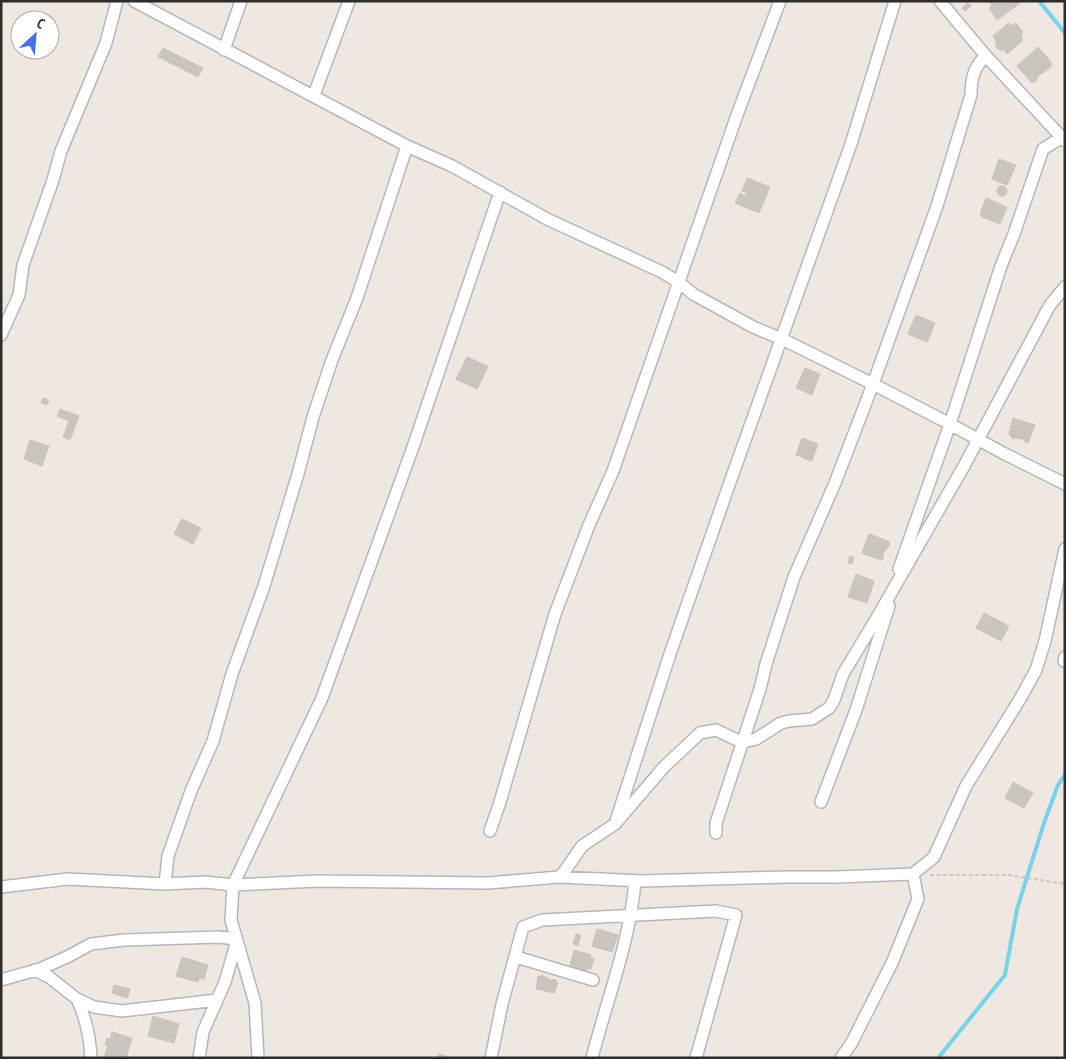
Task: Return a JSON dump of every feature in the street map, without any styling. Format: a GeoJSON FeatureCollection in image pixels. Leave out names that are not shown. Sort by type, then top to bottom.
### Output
{"type":"FeatureCollection","features":[{"type":"Feature","properties":{"kind":"street"},"geometry":{"type":"LineString","coordinates":[[1,335],[19,295],[23,265],[53,180],[61,151],[106,43],[117,1]]}},
{"type":"Feature","properties":{"kind":"street"},"geometry":{"type":"LineString","coordinates":[[134,1],[407,146],[452,166],[547,219],[662,272],[693,294],[745,323],[873,384],[1065,484]]}},
{"type":"Feature","properties":{"kind":"street"},"geometry":{"type":"LineString","coordinates":[[224,50],[241,1]]}},
{"type":"Feature","properties":{"kind":"street"},"geometry":{"type":"LineString","coordinates":[[314,95],[348,1]]}},
{"type":"Feature","properties":{"kind":"street"},"geometry":{"type":"LineString","coordinates":[[490,831],[555,614],[589,525],[613,471],[737,115],[780,1]]}},
{"type":"Feature","properties":{"kind":"street"},"geometry":{"type":"LineString","coordinates":[[614,824],[728,485],[851,144],[895,1]]}},
{"type":"Feature","properties":{"kind":"street"},"geometry":{"type":"LineString","coordinates":[[821,802],[856,710],[896,584],[898,572],[950,424],[1001,266],[1043,149],[1063,139],[986,56],[940,1]]}},
{"type":"Feature","properties":{"kind":"street"},"geometry":{"type":"LineString","coordinates":[[716,833],[716,823],[744,741],[794,577],[835,483],[873,384],[937,206],[971,95],[971,83],[975,68],[986,56]]}},
{"type":"Feature","properties":{"kind":"street"},"geometry":{"type":"LineString","coordinates":[[166,884],[168,856],[213,741],[232,674],[264,586],[313,417],[332,360],[357,298],[407,146]]}},
{"type":"Feature","properties":{"kind":"street"},"geometry":{"type":"LineString","coordinates":[[258,1058],[255,1003],[231,920],[233,885],[322,698],[413,447],[500,192]]}},
{"type":"Feature","properties":{"kind":"street"},"geometry":{"type":"LineString","coordinates":[[560,877],[582,846],[614,824],[664,767],[700,733],[716,730],[744,741],[756,739],[781,723],[812,719],[829,708],[834,700],[842,674],[979,440],[1050,306],[1065,287]]}},
{"type":"Feature","properties":{"kind":"street"},"geometry":{"type":"LineString","coordinates":[[1,888],[68,879],[166,884],[205,882],[233,885],[318,881],[488,883],[560,877],[635,880],[785,877],[837,878],[913,874],[934,857],[966,786],[1036,670],[1045,641],[1065,549]]}},
{"type":"Feature","properties":{"kind":"street"},"geometry":{"type":"LineString","coordinates":[[841,1058],[851,1044],[892,963],[918,898],[913,874]]}},
{"type":"Feature","properties":{"kind":"street"},"geometry":{"type":"LineString","coordinates":[[592,1058],[631,916],[635,880]]}},
{"type":"Feature","properties":{"kind":"street"},"geometry":{"type":"LineString","coordinates":[[491,1058],[502,1004],[523,927],[542,920],[716,911],[736,914],[696,1058]]}},
{"type":"Feature","properties":{"kind":"street"},"geometry":{"type":"LineString","coordinates":[[1,980],[67,957],[90,944],[124,940],[219,937],[236,940]]}},
{"type":"Feature","properties":{"kind":"street"},"geometry":{"type":"LineString","coordinates":[[199,1058],[203,1032],[232,961],[236,940]]}},
{"type":"Feature","properties":{"kind":"street"},"geometry":{"type":"LineString","coordinates":[[516,957],[593,980]]}},
{"type":"Feature","properties":{"kind":"street"},"geometry":{"type":"LineString","coordinates":[[34,970],[49,977],[77,999],[94,1007],[122,1011],[217,1000]]}},
{"type":"Feature","properties":{"kind":"street"},"geometry":{"type":"LineString","coordinates":[[77,999],[85,1016],[91,1058]]}},
{"type":"Feature","properties":{"kind":"path"},"geometry":{"type":"LineString","coordinates":[[913,874],[1009,875],[1065,884]]}},
{"type":"Feature","properties":{"kind":"building"},"geometry":{"type":"Polygon","coordinates":[[[989,1],[1019,1],[1020,3],[997,20],[989,8],[992,6],[989,1]]]}},
{"type":"Feature","properties":{"kind":"building"},"geometry":{"type":"Polygon","coordinates":[[[968,3],[971,6],[965,11],[962,8],[968,3]]]}},
{"type":"Feature","properties":{"kind":"building"},"geometry":{"type":"Polygon","coordinates":[[[1009,23],[1013,26],[1016,23],[1023,32],[1021,37],[1023,40],[1007,54],[1003,49],[1001,51],[997,48],[993,36],[1009,23]]]}},
{"type":"Feature","properties":{"kind":"building"},"geometry":{"type":"Polygon","coordinates":[[[1038,47],[1051,62],[1051,67],[1032,83],[1017,66],[1038,47]]]}},
{"type":"Feature","properties":{"kind":"building"},"geometry":{"type":"Polygon","coordinates":[[[163,48],[203,68],[198,77],[158,57],[163,48]]]}},
{"type":"Feature","properties":{"kind":"building"},"geometry":{"type":"Polygon","coordinates":[[[999,159],[1016,165],[1007,185],[992,179],[999,159]]]}},
{"type":"Feature","properties":{"kind":"building"},"geometry":{"type":"Polygon","coordinates":[[[747,178],[770,187],[759,213],[735,203],[740,193],[745,196],[747,193],[742,191],[747,178]]]}},
{"type":"Feature","properties":{"kind":"building"},"geometry":{"type":"Polygon","coordinates":[[[1002,186],[1007,191],[1002,196],[997,191],[1002,186]]]}},
{"type":"Feature","properties":{"kind":"building"},"geometry":{"type":"Polygon","coordinates":[[[986,198],[1007,207],[1000,224],[982,217],[980,214],[986,198]]]}},
{"type":"Feature","properties":{"kind":"building"},"geometry":{"type":"Polygon","coordinates":[[[916,315],[935,323],[927,342],[908,334],[916,315]]]}},
{"type":"Feature","properties":{"kind":"building"},"geometry":{"type":"Polygon","coordinates":[[[467,357],[488,366],[477,389],[456,379],[467,357]]]}},
{"type":"Feature","properties":{"kind":"building"},"geometry":{"type":"Polygon","coordinates":[[[805,368],[820,374],[812,395],[796,388],[805,368]]]}},
{"type":"Feature","properties":{"kind":"building"},"geometry":{"type":"Polygon","coordinates":[[[43,398],[49,400],[47,405],[41,403],[43,398]]]}},
{"type":"Feature","properties":{"kind":"building"},"geometry":{"type":"Polygon","coordinates":[[[60,409],[79,416],[70,440],[63,437],[69,421],[57,416],[60,409]]]}},
{"type":"Feature","properties":{"kind":"building"},"geometry":{"type":"Polygon","coordinates":[[[1013,418],[1035,425],[1027,443],[1022,439],[1012,438],[1009,434],[1013,418]]]}},
{"type":"Feature","properties":{"kind":"building"},"geometry":{"type":"Polygon","coordinates":[[[802,438],[818,444],[812,461],[796,455],[802,438]]]}},
{"type":"Feature","properties":{"kind":"building"},"geometry":{"type":"Polygon","coordinates":[[[30,440],[49,446],[42,466],[24,459],[30,440]]]}},
{"type":"Feature","properties":{"kind":"building"},"geometry":{"type":"Polygon","coordinates":[[[182,519],[201,528],[193,544],[174,534],[182,519]]]}},
{"type":"Feature","properties":{"kind":"building"},"geometry":{"type":"Polygon","coordinates":[[[869,534],[888,541],[890,544],[883,554],[883,559],[881,560],[862,553],[869,534]]]}},
{"type":"Feature","properties":{"kind":"building"},"geometry":{"type":"Polygon","coordinates":[[[850,556],[854,558],[852,564],[848,563],[850,556]]]}},
{"type":"Feature","properties":{"kind":"building"},"geometry":{"type":"Polygon","coordinates":[[[856,574],[874,581],[867,603],[848,597],[856,574]]]}},
{"type":"Feature","properties":{"kind":"building"},"geometry":{"type":"Polygon","coordinates":[[[984,613],[1009,626],[1001,641],[976,628],[984,613]]]}},
{"type":"Feature","properties":{"kind":"building"},"geometry":{"type":"Polygon","coordinates":[[[1013,782],[1033,793],[1024,808],[1005,798],[1013,782]]]}},
{"type":"Feature","properties":{"kind":"building"},"geometry":{"type":"Polygon","coordinates":[[[597,929],[618,935],[612,952],[592,946],[597,929]]]}},
{"type":"Feature","properties":{"kind":"building"},"geometry":{"type":"Polygon","coordinates":[[[576,934],[581,935],[578,946],[573,944],[576,934]]]}},
{"type":"Feature","properties":{"kind":"building"},"geometry":{"type":"Polygon","coordinates":[[[574,950],[591,955],[590,958],[594,959],[591,969],[587,968],[586,974],[569,969],[574,950]]]}},
{"type":"Feature","properties":{"kind":"building"},"geometry":{"type":"Polygon","coordinates":[[[182,957],[208,965],[204,979],[199,978],[198,982],[176,976],[182,957]]]}},
{"type":"Feature","properties":{"kind":"building"},"geometry":{"type":"Polygon","coordinates":[[[541,975],[553,981],[553,979],[556,980],[558,983],[554,993],[536,989],[538,976],[541,977],[541,975]]]}},
{"type":"Feature","properties":{"kind":"building"},"geometry":{"type":"Polygon","coordinates":[[[114,985],[130,989],[127,998],[112,993],[114,985]]]}},
{"type":"Feature","properties":{"kind":"building"},"geometry":{"type":"Polygon","coordinates":[[[153,1016],[179,1024],[174,1043],[148,1036],[153,1016]]]}},
{"type":"Feature","properties":{"kind":"building"},"geometry":{"type":"Polygon","coordinates":[[[112,1032],[132,1038],[126,1058],[104,1058],[108,1045],[105,1045],[107,1038],[110,1039],[112,1032]]]}},
{"type":"Feature","properties":{"kind":"building"},"geometry":{"type":"Polygon","coordinates":[[[439,1054],[453,1058],[437,1058],[439,1054]]]}},
{"type":"Feature","properties":{"kind":"waterway"},"geometry":{"type":"LineString","coordinates":[[1039,1],[1065,33]]}},
{"type":"Feature","properties":{"kind":"waterway"},"geometry":{"type":"LineString","coordinates":[[938,1058],[1005,975],[1017,909],[1044,823],[1058,785],[1065,775]]}}]}
